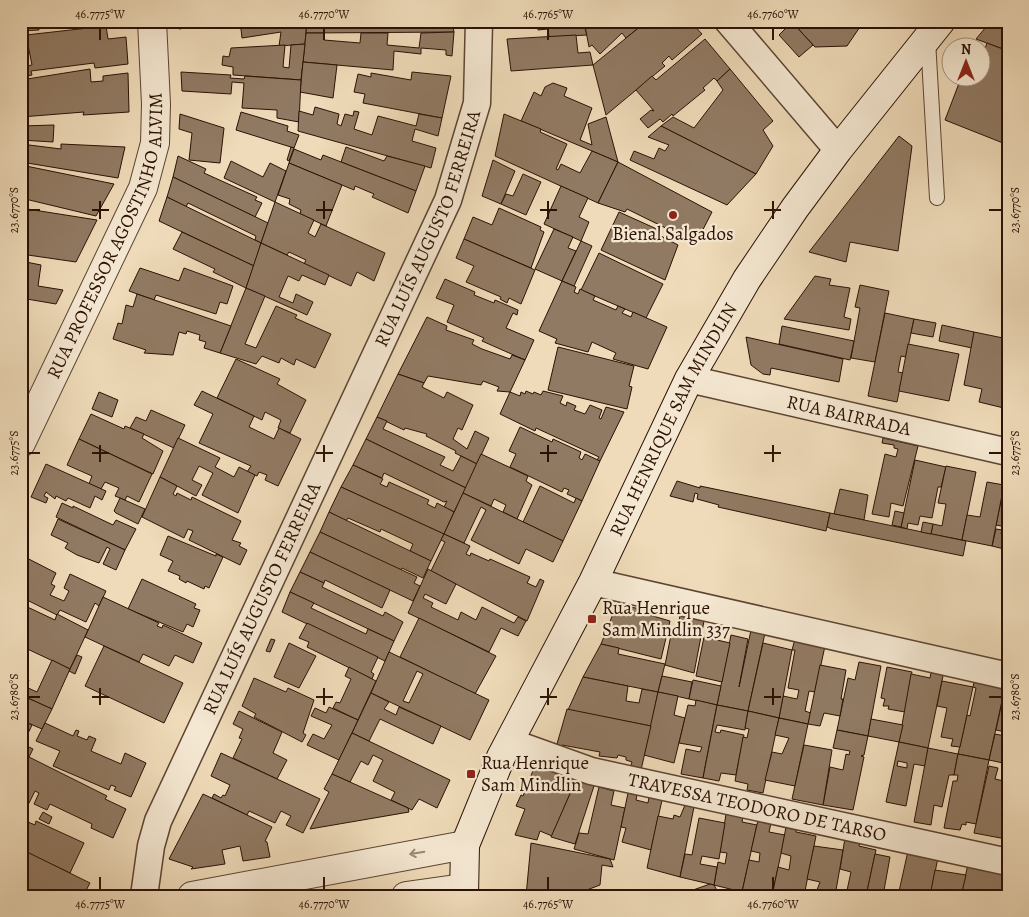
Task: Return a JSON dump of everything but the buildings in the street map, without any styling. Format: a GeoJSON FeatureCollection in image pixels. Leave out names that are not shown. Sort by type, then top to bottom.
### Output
{"type":"FeatureCollection","features":[{"type":"Feature","properties":{"kind":"main road","name":"RUA PROFESSOR AGOSTINHO ALVIM"},"geometry":{"type":"LineString","coordinates":[[21,442],[142,188],[155,144],[156,104],[152,21]]}},
{"type":"Feature","properties":{"kind":"main road","name":"RUA HENRIQUE SAM MINDLIN"},"geometry":{"type":"LineString","coordinates":[[465,845],[502,758],[593,582],[689,379],[747,279],[838,150],[934,29]]}},
{"type":"Feature","properties":{"kind":"main road"},"geometry":{"type":"LineString","coordinates":[[192,896],[465,845],[463,892],[406,896]]}},
{"type":"Feature","properties":{"kind":"street","name":"RUA LUÍS AUGUSTO FERREIRA"},"geometry":{"type":"LineString","coordinates":[[144,896],[151,846],[158,821],[448,200],[477,103],[479,21]]}},
{"type":"Feature","properties":{"kind":"street"},"geometry":{"type":"LineString","coordinates":[[728,21],[838,150]]}},
{"type":"Feature","properties":{"kind":"street","name":"RUA BAIRRADA"},"geometry":{"type":"LineString","coordinates":[[689,379],[1008,452]]}},
{"type":"Feature","properties":{"kind":"street"},"geometry":{"type":"LineString","coordinates":[[593,582],[1008,676]]}},
{"type":"Feature","properties":{"kind":"street","name":"TRAVESSA TEODORO DE TARSO"},"geometry":{"type":"LineString","coordinates":[[510,742],[591,771],[1008,862]]}},
{"type":"Feature","properties":{"kind":"lane"},"geometry":{"type":"LineString","coordinates":[[934,29],[937,198]]}},
{"type":"Feature","properties":{"kind":"place","name":"Bienal Salgados"},"geometry":{"type":"Point","coordinates":[673,215]}},
{"type":"Feature","properties":{"kind":"place","name":"Rua Henrique Sam Mindlin 337"},"geometry":{"type":"Point","coordinates":[592,619]}},
{"type":"Feature","properties":{"kind":"place","name":"Rua Henrique Sam Mindlin"},"geometry":{"type":"Point","coordinates":[471,774]}}]}
